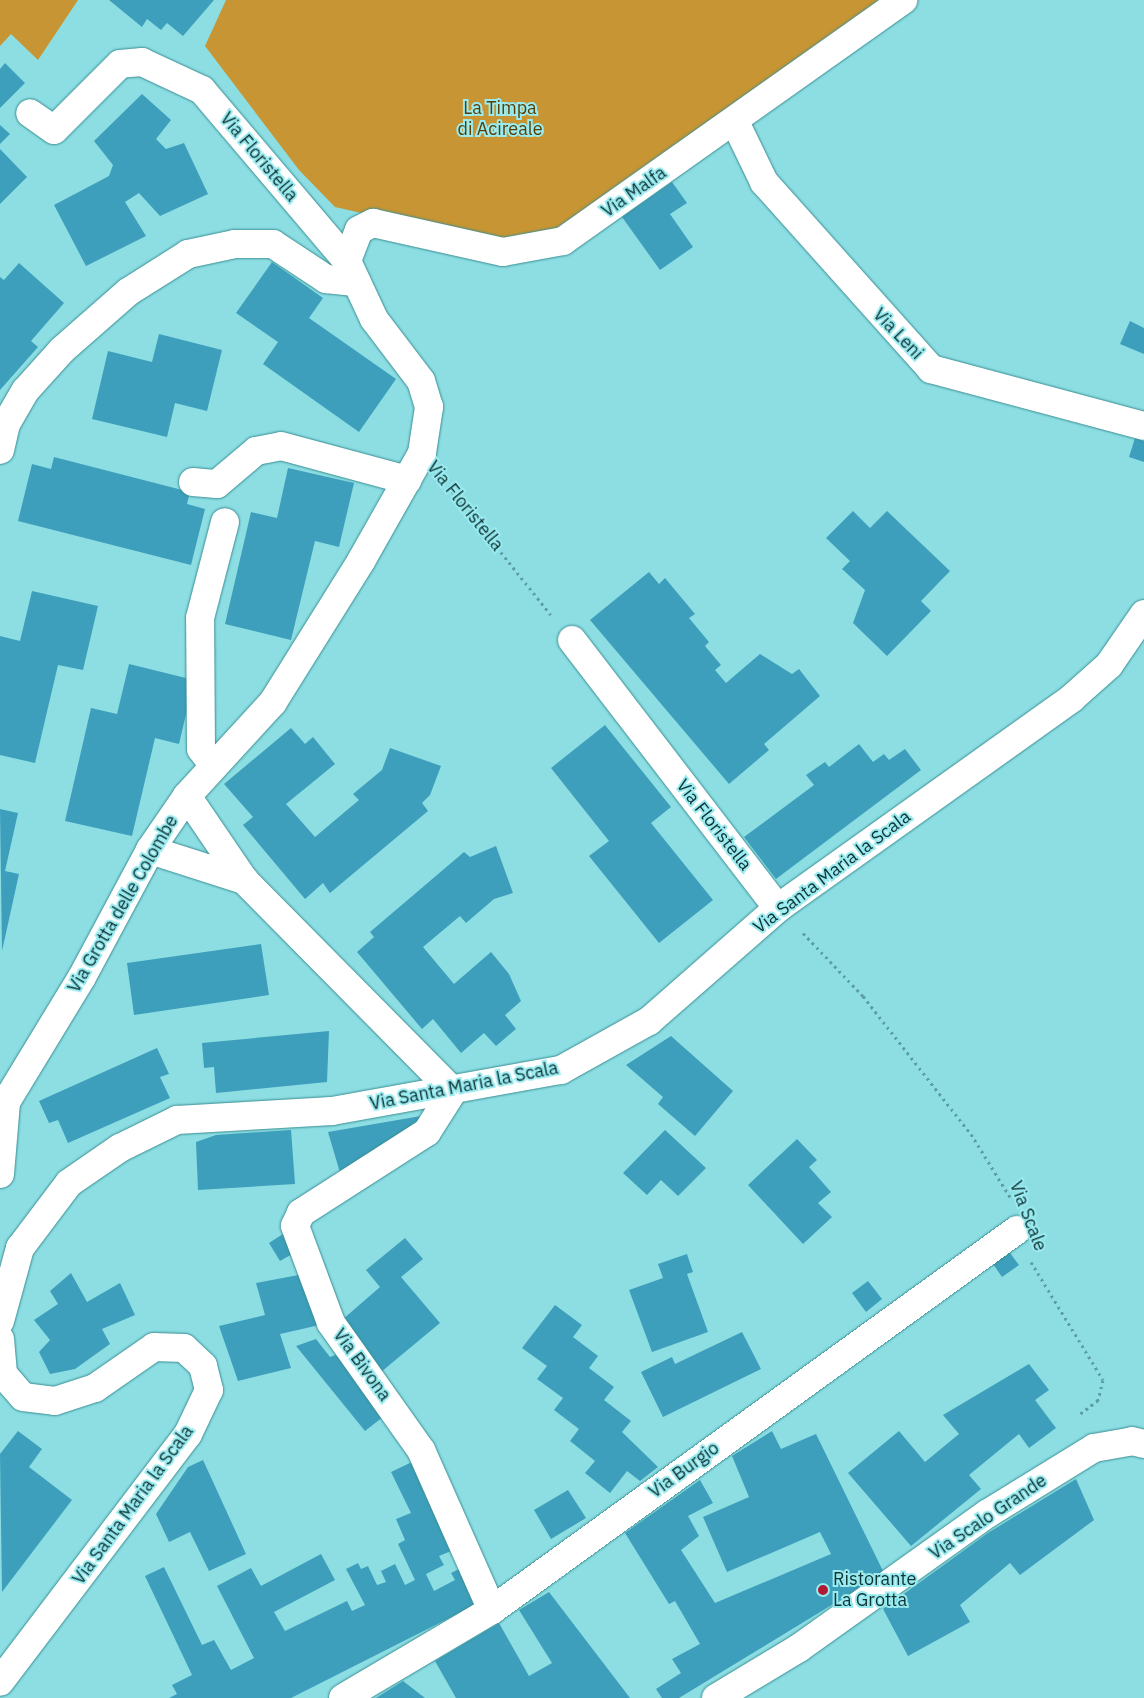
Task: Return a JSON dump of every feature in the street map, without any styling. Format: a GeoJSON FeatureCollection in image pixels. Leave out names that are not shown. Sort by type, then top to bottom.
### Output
{"type":"FeatureCollection","features":[{"type":"Feature","properties":{"kind":"street","name":"Via Malfa"},"geometry":{"type":"LineString","coordinates":[[352,272],[360,230],[373,222],[503,252],[563,241],[735,122],[903,0]]}},
{"type":"Feature","properties":{"kind":"street","name":"Via Floristella"},"geometry":{"type":"LineString","coordinates":[[30,113],[54,130],[120,64],[142,62],[202,90],[352,272],[374,319],[421,381],[429,407],[422,453]]}},
{"type":"Feature","properties":{"kind":"street","name":"Via Leni"},"geometry":{"type":"LineString","coordinates":[[735,122],[764,182],[931,368],[1144,426]]}},
{"type":"Feature","properties":{"kind":"street"},"geometry":{"type":"LineString","coordinates":[[0,450],[6,424],[26,390],[62,350],[128,292],[188,254],[235,244],[273,244],[326,279],[352,272]]}},
{"type":"Feature","properties":{"kind":"street"},"geometry":{"type":"LineString","coordinates":[[192,482],[217,484],[256,451],[280,446],[408,480]]}},
{"type":"Feature","properties":{"kind":"street","name":"Via Grotta delle Colombe"},"geometry":{"type":"LineString","coordinates":[[0,1174],[6,1102],[82,977],[150,850],[187,796],[273,702],[408,480],[422,453]]}},
{"type":"Feature","properties":{"kind":"street"},"geometry":{"type":"LineString","coordinates":[[214,766],[201,749],[200,618],[225,522]]}},
{"type":"Feature","properties":{"kind":"street","name":"Via Santa Maria la Scala"},"geometry":{"type":"LineString","coordinates":[[0,1321],[20,1248],[69,1183],[120,1148],[177,1120],[332,1111],[453,1091],[561,1070],[649,1021],[778,908],[1072,698],[1109,665],[1144,614]]}},
{"type":"Feature","properties":{"kind":"street","name":"Via Floristella"},"geometry":{"type":"LineString","coordinates":[[572,640],[778,908]]}},
{"type":"Feature","properties":{"kind":"street"},"geometry":{"type":"LineString","coordinates":[[187,796],[244,880],[453,1091]]}},
{"type":"Feature","properties":{"kind":"street"},"geometry":{"type":"LineString","coordinates":[[150,850],[244,880]]}},
{"type":"Feature","properties":{"kind":"street","name":"Via Bivona"},"geometry":{"type":"LineString","coordinates":[[453,1091],[427,1132],[301,1213],[295,1226],[331,1322],[421,1450],[492,1610]]}},
{"type":"Feature","properties":{"kind":"street","name":"Via Burgio"},"geometry":{"type":"LineString","coordinates":[[343,1698],[492,1610],[1017,1230]]}},
{"type":"Feature","properties":{"kind":"street","name":"Via Santa Maria la Scala"},"geometry":{"type":"LineString","coordinates":[[0,1339],[3,1374],[23,1398],[55,1402],[95,1388],[154,1347],[184,1348],[204,1366],[209,1390],[188,1434],[0,1682]]}},
{"type":"Feature","properties":{"kind":"street","name":"Via Scalo Grande"},"geometry":{"type":"LineString","coordinates":[[716,1698],[799,1648],[987,1514],[1094,1448],[1132,1441],[1144,1444]]}},
{"type":"Feature","properties":{"kind":"path","name":"Via Floristella"},"geometry":{"type":"LineString","coordinates":[[422,453],[572,640]]}},
{"type":"Feature","properties":{"kind":"path","name":"Via Scale"},"geometry":{"type":"LineString","coordinates":[[778,908],[863,996],[971,1134],[1010,1197],[1017,1230],[1035,1273],[1103,1380],[1098,1400],[1076,1418]]}},
{"type":"Feature","properties":{"kind":"green space"},"geometry":{"type":"Polygon","coordinates":[[[0,0],[78,0],[38,60],[11,34],[0,46],[0,0]]]}},
{"type":"Feature","properties":{"kind":"green space","name":"La Timpa di Acireale"},"geometry":{"type":"Polygon","coordinates":[[[226,0],[882,0],[553,233],[490,242],[335,207],[299,170],[205,46],[226,0]]]}},
{"type":"Feature","properties":{"kind":"building"},"geometry":{"type":"Polygon","coordinates":[[[109,0],[214,0],[183,36],[167,23],[161,30],[147,19],[142,27],[109,0]]]}},
{"type":"Feature","properties":{"kind":"building"},"geometry":{"type":"Polygon","coordinates":[[[5,63],[25,83],[0,108],[0,69],[5,63]]]}},
{"type":"Feature","properties":{"kind":"building"},"geometry":{"type":"Polygon","coordinates":[[[142,94],[171,120],[156,139],[166,149],[184,143],[208,194],[160,216],[139,193],[125,202],[146,236],[86,266],[54,205],[109,176],[113,165],[94,141],[142,94]]]}},
{"type":"Feature","properties":{"kind":"building"},"geometry":{"type":"Polygon","coordinates":[[[0,125],[10,134],[0,144],[0,125]]]}},
{"type":"Feature","properties":{"kind":"building"},"geometry":{"type":"Polygon","coordinates":[[[0,149],[27,177],[0,204],[0,149]]]}},
{"type":"Feature","properties":{"kind":"building"},"geometry":{"type":"Polygon","coordinates":[[[672,182],[687,203],[670,214],[693,247],[660,270],[622,217],[672,182]]]}},
{"type":"Feature","properties":{"kind":"building"},"geometry":{"type":"Polygon","coordinates":[[[272,262],[323,298],[309,318],[396,379],[359,432],[263,364],[278,342],[236,313],[272,262]]]}},
{"type":"Feature","properties":{"kind":"building"},"geometry":{"type":"Polygon","coordinates":[[[19,263],[64,303],[31,341],[38,347],[0,390],[0,277],[4,280],[19,263]]]}},
{"type":"Feature","properties":{"kind":"building"},"geometry":{"type":"Polygon","coordinates":[[[1130,321],[1144,328],[1144,354],[1120,344],[1130,321]]]}},
{"type":"Feature","properties":{"kind":"building"},"geometry":{"type":"Polygon","coordinates":[[[159,334],[222,350],[207,411],[175,403],[167,437],[92,419],[108,351],[152,362],[159,334]]]}},
{"type":"Feature","properties":{"kind":"building"},"geometry":{"type":"Polygon","coordinates":[[[1135,438],[1144,441],[1144,462],[1129,457],[1135,438]]]}},
{"type":"Feature","properties":{"kind":"building"},"geometry":{"type":"Polygon","coordinates":[[[54,457],[190,492],[187,504],[205,509],[191,565],[18,521],[32,464],[51,469],[54,457]]]}},
{"type":"Feature","properties":{"kind":"building"},"geometry":{"type":"Polygon","coordinates":[[[288,468],[354,483],[339,547],[315,541],[291,640],[225,624],[251,512],[277,518],[288,468]]]}},
{"type":"Feature","properties":{"kind":"building"},"geometry":{"type":"Polygon","coordinates":[[[853,511],[870,528],[887,511],[950,571],[921,601],[931,611],[887,656],[853,623],[865,590],[842,569],[850,561],[826,538],[853,511]]]}},
{"type":"Feature","properties":{"kind":"building"},"geometry":{"type":"Polygon","coordinates":[[[649,572],[659,584],[665,578],[695,614],[689,618],[709,642],[705,646],[721,665],[715,670],[726,683],[760,654],[792,674],[799,669],[820,696],[764,744],[769,750],[729,784],[590,620],[649,572]]]}},
{"type":"Feature","properties":{"kind":"building"},"geometry":{"type":"Polygon","coordinates":[[[32,591],[98,606],[83,670],[58,665],[35,763],[0,755],[0,636],[20,641],[32,591]]]}},
{"type":"Feature","properties":{"kind":"building"},"geometry":{"type":"Polygon","coordinates":[[[129,664],[194,680],[179,744],[155,738],[132,836],[65,821],[91,708],[117,714],[129,664]]]}},
{"type":"Feature","properties":{"kind":"building"},"geometry":{"type":"Polygon","coordinates":[[[605,725],[671,807],[651,823],[713,900],[659,943],[589,856],[609,841],[551,768],[605,725]]]}},
{"type":"Feature","properties":{"kind":"building"},"geometry":{"type":"Polygon","coordinates":[[[291,728],[305,744],[313,737],[335,764],[286,804],[315,837],[359,800],[353,794],[382,770],[390,748],[441,766],[430,795],[422,803],[428,811],[330,893],[323,883],[305,899],[243,825],[253,817],[224,784],[291,728]]]}},
{"type":"Feature","properties":{"kind":"building"},"geometry":{"type":"Polygon","coordinates":[[[859,744],[873,762],[884,754],[889,760],[905,749],[921,770],[776,879],[744,837],[814,785],[806,775],[825,762],[829,767],[859,744]]]}},
{"type":"Feature","properties":{"kind":"building"},"geometry":{"type":"Polygon","coordinates":[[[0,809],[18,813],[5,871],[19,874],[2,951],[0,809]]]}},
{"type":"Feature","properties":{"kind":"building"},"geometry":{"type":"Polygon","coordinates":[[[496,846],[513,893],[494,899],[466,923],[460,916],[423,947],[454,984],[491,952],[509,974],[521,1001],[505,1015],[516,1029],[496,1046],[484,1033],[461,1053],[433,1019],[422,1029],[357,952],[374,937],[370,932],[464,852],[470,857],[496,846]]]}},
{"type":"Feature","properties":{"kind":"building"},"geometry":{"type":"Polygon","coordinates":[[[261,944],[269,995],[134,1015],[127,963],[261,944]]]}},
{"type":"Feature","properties":{"kind":"building"},"geometry":{"type":"Polygon","coordinates":[[[329,1031],[327,1082],[216,1093],[214,1067],[204,1068],[202,1043],[329,1031]]]}},
{"type":"Feature","properties":{"kind":"building"},"geometry":{"type":"Polygon","coordinates":[[[671,1036],[733,1091],[695,1136],[658,1104],[663,1097],[626,1065],[671,1036]]]}},
{"type":"Feature","properties":{"kind":"building"},"geometry":{"type":"Polygon","coordinates":[[[157,1048],[169,1074],[160,1077],[170,1098],[68,1143],[58,1120],[49,1123],[39,1101],[157,1048]]]}},
{"type":"Feature","properties":{"kind":"building"},"geometry":{"type":"Polygon","coordinates":[[[421,1116],[422,1128],[341,1176],[328,1132],[421,1116]]]}},
{"type":"Feature","properties":{"kind":"building"},"geometry":{"type":"Polygon","coordinates":[[[291,1130],[295,1184],[198,1190],[196,1142],[216,1135],[291,1130]]]}},
{"type":"Feature","properties":{"kind":"building"},"geometry":{"type":"Polygon","coordinates":[[[665,1130],[706,1168],[678,1196],[661,1180],[647,1195],[623,1173],[665,1130]]]}},
{"type":"Feature","properties":{"kind":"building"},"geometry":{"type":"Polygon","coordinates":[[[797,1139],[817,1160],[809,1167],[831,1192],[818,1203],[832,1217],[803,1244],[748,1185],[797,1139]]]}},
{"type":"Feature","properties":{"kind":"building"},"geometry":{"type":"Polygon","coordinates":[[[283,1234],[294,1253],[280,1261],[269,1243],[283,1234]]]}},
{"type":"Feature","properties":{"kind":"building"},"geometry":{"type":"Polygon","coordinates":[[[405,1238],[423,1259],[401,1277],[440,1323],[381,1372],[342,1320],[380,1287],[366,1270],[405,1238]]]}},
{"type":"Feature","properties":{"kind":"building"},"geometry":{"type":"Polygon","coordinates":[[[1007,1249],[1019,1265],[1002,1277],[991,1261],[1007,1249]]]}},
{"type":"Feature","properties":{"kind":"building"},"geometry":{"type":"Polygon","coordinates":[[[687,1254],[693,1272],[687,1274],[708,1332],[652,1352],[629,1290],[663,1278],[658,1264],[687,1254]]]}},
{"type":"Feature","properties":{"kind":"building"},"geometry":{"type":"Polygon","coordinates":[[[71,1273],[87,1302],[120,1283],[135,1315],[102,1329],[110,1344],[75,1369],[50,1374],[39,1352],[50,1340],[34,1320],[58,1304],[50,1291],[71,1273]]]}},
{"type":"Feature","properties":{"kind":"building"},"geometry":{"type":"Polygon","coordinates":[[[304,1274],[324,1324],[280,1334],[291,1368],[238,1381],[219,1326],[265,1315],[256,1283],[304,1274]]]}},
{"type":"Feature","properties":{"kind":"building"},"geometry":{"type":"Polygon","coordinates":[[[868,1281],[882,1299],[866,1312],[852,1293],[868,1281]]]}},
{"type":"Feature","properties":{"kind":"building"},"geometry":{"type":"Polygon","coordinates":[[[555,1305],[582,1325],[573,1337],[598,1356],[589,1368],[614,1387],[604,1400],[631,1421],[622,1432],[658,1467],[640,1481],[627,1471],[610,1493],[585,1473],[595,1461],[570,1441],[579,1429],[554,1410],[563,1398],[537,1379],[547,1366],[522,1348],[555,1305]]]}},
{"type":"Feature","properties":{"kind":"building"},"geometry":{"type":"Polygon","coordinates":[[[742,1332],[761,1369],[663,1417],[641,1372],[672,1357],[675,1364],[742,1332]]]}},
{"type":"Feature","properties":{"kind":"building"},"geometry":{"type":"Polygon","coordinates":[[[316,1339],[330,1357],[340,1353],[388,1413],[365,1431],[296,1346],[316,1339]]]}},
{"type":"Feature","properties":{"kind":"building"},"geometry":{"type":"Polygon","coordinates":[[[1029,1364],[1049,1390],[1035,1400],[1056,1428],[1029,1448],[1019,1434],[969,1475],[981,1489],[911,1546],[848,1473],[899,1431],[925,1462],[959,1434],[943,1415],[1029,1364]]]}},
{"type":"Feature","properties":{"kind":"building"},"geometry":{"type":"Polygon","coordinates":[[[18,1431],[42,1449],[29,1467],[72,1500],[2,1592],[0,1454],[18,1431]]]}},
{"type":"Feature","properties":{"kind":"building"},"geometry":{"type":"Polygon","coordinates":[[[772,1431],[781,1449],[816,1434],[884,1573],[679,1698],[662,1698],[656,1689],[681,1673],[672,1659],[700,1644],[675,1601],[669,1604],[625,1533],[700,1480],[713,1503],[688,1516],[699,1536],[681,1550],[715,1603],[831,1554],[820,1532],[727,1572],[703,1517],[749,1497],[732,1456],[772,1431]]]}},
{"type":"Feature","properties":{"kind":"building"},"geometry":{"type":"Polygon","coordinates":[[[203,1460],[246,1554],[209,1571],[190,1532],[169,1542],[156,1514],[188,1467],[203,1460]]]}},
{"type":"Feature","properties":{"kind":"building"},"geometry":{"type":"Polygon","coordinates":[[[414,1461],[456,1549],[439,1556],[444,1565],[426,1574],[434,1591],[455,1580],[451,1573],[463,1567],[481,1602],[291,1698],[169,1698],[177,1694],[172,1685],[192,1675],[145,1576],[164,1567],[202,1645],[214,1640],[231,1670],[254,1658],[217,1586],[251,1568],[261,1586],[321,1554],[335,1580],[274,1612],[285,1631],[347,1601],[352,1611],[365,1605],[346,1569],[358,1563],[361,1569],[368,1566],[377,1585],[386,1582],[381,1571],[395,1564],[405,1585],[415,1580],[398,1544],[405,1540],[396,1519],[411,1513],[391,1472],[414,1461]]]}},
{"type":"Feature","properties":{"kind":"building"},"geometry":{"type":"Polygon","coordinates":[[[1076,1479],[1094,1520],[1020,1575],[1010,1563],[960,1605],[970,1622],[908,1656],[883,1609],[988,1533],[1076,1479]]]}},
{"type":"Feature","properties":{"kind":"building"},"geometry":{"type":"Polygon","coordinates":[[[568,1490],[586,1518],[551,1539],[534,1510],[568,1490]]]}},
{"type":"Feature","properties":{"kind":"building"},"geometry":{"type":"Polygon","coordinates":[[[549,1592],[630,1698],[456,1698],[435,1661],[499,1623],[529,1676],[552,1663],[519,1610],[549,1592]]]}},
{"type":"Feature","properties":{"kind":"building"},"geometry":{"type":"Polygon","coordinates":[[[403,1681],[425,1698],[376,1698],[403,1681]]]}},
{"type":"Feature","properties":{"kind":"place","name":"Ristorante La Grotta"},"geometry":{"type":"Point","coordinates":[823,1590]}}]}
